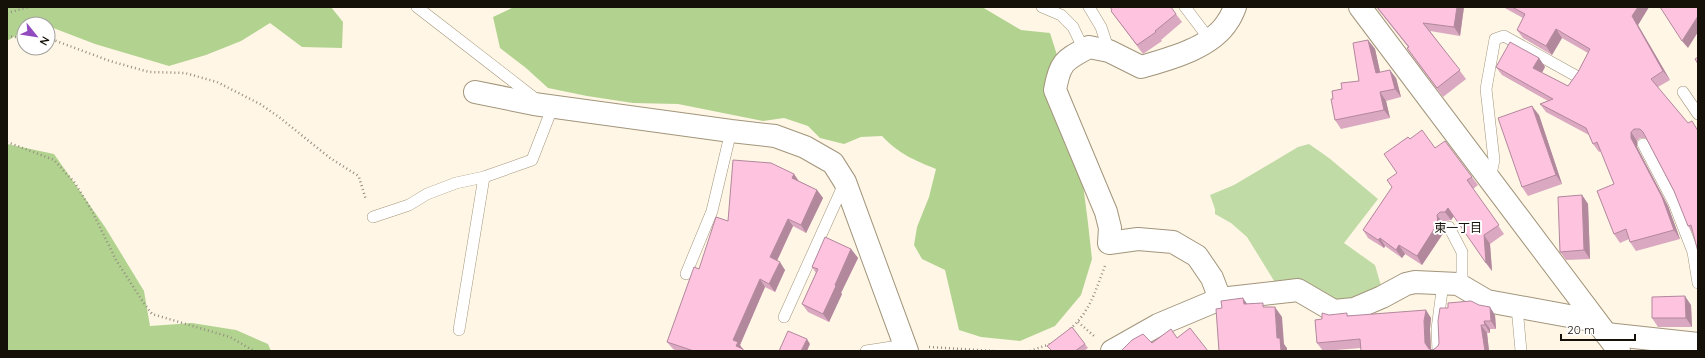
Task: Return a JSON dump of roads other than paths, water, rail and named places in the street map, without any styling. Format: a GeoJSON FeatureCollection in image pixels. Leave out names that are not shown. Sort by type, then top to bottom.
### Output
{"type":"FeatureCollection","features":[{"type":"Feature","properties":{"kind":"street"},"geometry":{"type":"LineString","coordinates":[[1220,299],[1212,278],[1197,256],[1173,242],[1138,239],[1109,243],[1110,228],[1106,212],[1055,90],[1058,72],[1068,58],[1089,47],[1109,51],[1141,67],[1176,58],[1210,40],[1228,22],[1235,7]]}},
{"type":"Feature","properties":{"kind":"street"},"geometry":{"type":"LineString","coordinates":[[1360,7],[1607,335]]}},
{"type":"Feature","properties":{"kind":"street"},"geometry":{"type":"LineString","coordinates":[[475,92],[548,105],[775,136],[805,147],[833,163],[845,182],[906,348]]}},
{"type":"Feature","properties":{"kind":"street"},"geometry":{"type":"LineString","coordinates":[[1112,351],[1158,325],[1220,299],[1298,290],[1334,311],[1354,309],[1382,297],[1406,284],[1415,282],[1453,285],[1487,301],[1517,307],[1607,335],[1698,344]]}},
{"type":"Feature","properties":{"kind":"lane"},"geometry":{"type":"LineString","coordinates":[[373,217],[408,205],[426,194],[456,183],[484,177],[532,160],[548,105],[417,7]]}},
{"type":"Feature","properties":{"kind":"lane"},"geometry":{"type":"LineString","coordinates":[[1042,7],[1061,15],[1073,27],[1084,50]]}},
{"type":"Feature","properties":{"kind":"lane"},"geometry":{"type":"LineString","coordinates":[[1089,7],[1101,27],[1109,51]]}},
{"type":"Feature","properties":{"kind":"lane"},"geometry":{"type":"LineString","coordinates":[[1185,7],[1210,40]]}},
{"type":"Feature","properties":{"kind":"lane"},"geometry":{"type":"LineString","coordinates":[[1490,179],[1494,160],[1486,89],[1495,39],[1504,36],[1578,76]]}},
{"type":"Feature","properties":{"kind":"lane"},"geometry":{"type":"LineString","coordinates":[[1683,92],[1698,114]]}},
{"type":"Feature","properties":{"kind":"lane"},"geometry":{"type":"LineString","coordinates":[[686,274],[712,211],[731,131]]}},
{"type":"Feature","properties":{"kind":"lane"},"geometry":{"type":"LineString","coordinates":[[1643,144],[1674,203],[1693,252],[1698,283]]}},
{"type":"Feature","properties":{"kind":"lane"},"geometry":{"type":"LineString","coordinates":[[459,330],[484,177]]}},
{"type":"Feature","properties":{"kind":"lane"},"geometry":{"type":"LineString","coordinates":[[784,317],[845,182]]}},
{"type":"Feature","properties":{"kind":"lane"},"geometry":{"type":"LineString","coordinates":[[1438,351],[1437,330],[1453,285],[1462,252],[1449,226]]}},
{"type":"Feature","properties":{"kind":"lane"},"geometry":{"type":"LineString","coordinates":[[1517,307],[1521,351]]}},
{"type":"Feature","properties":{"kind":"lane"},"geometry":{"type":"LineString","coordinates":[[866,351],[906,348]]}},
{"type":"Feature","properties":{"kind":"district","name":"東一丁目"},"geometry":{"type":"Point","coordinates":[1458,227]}}]}
